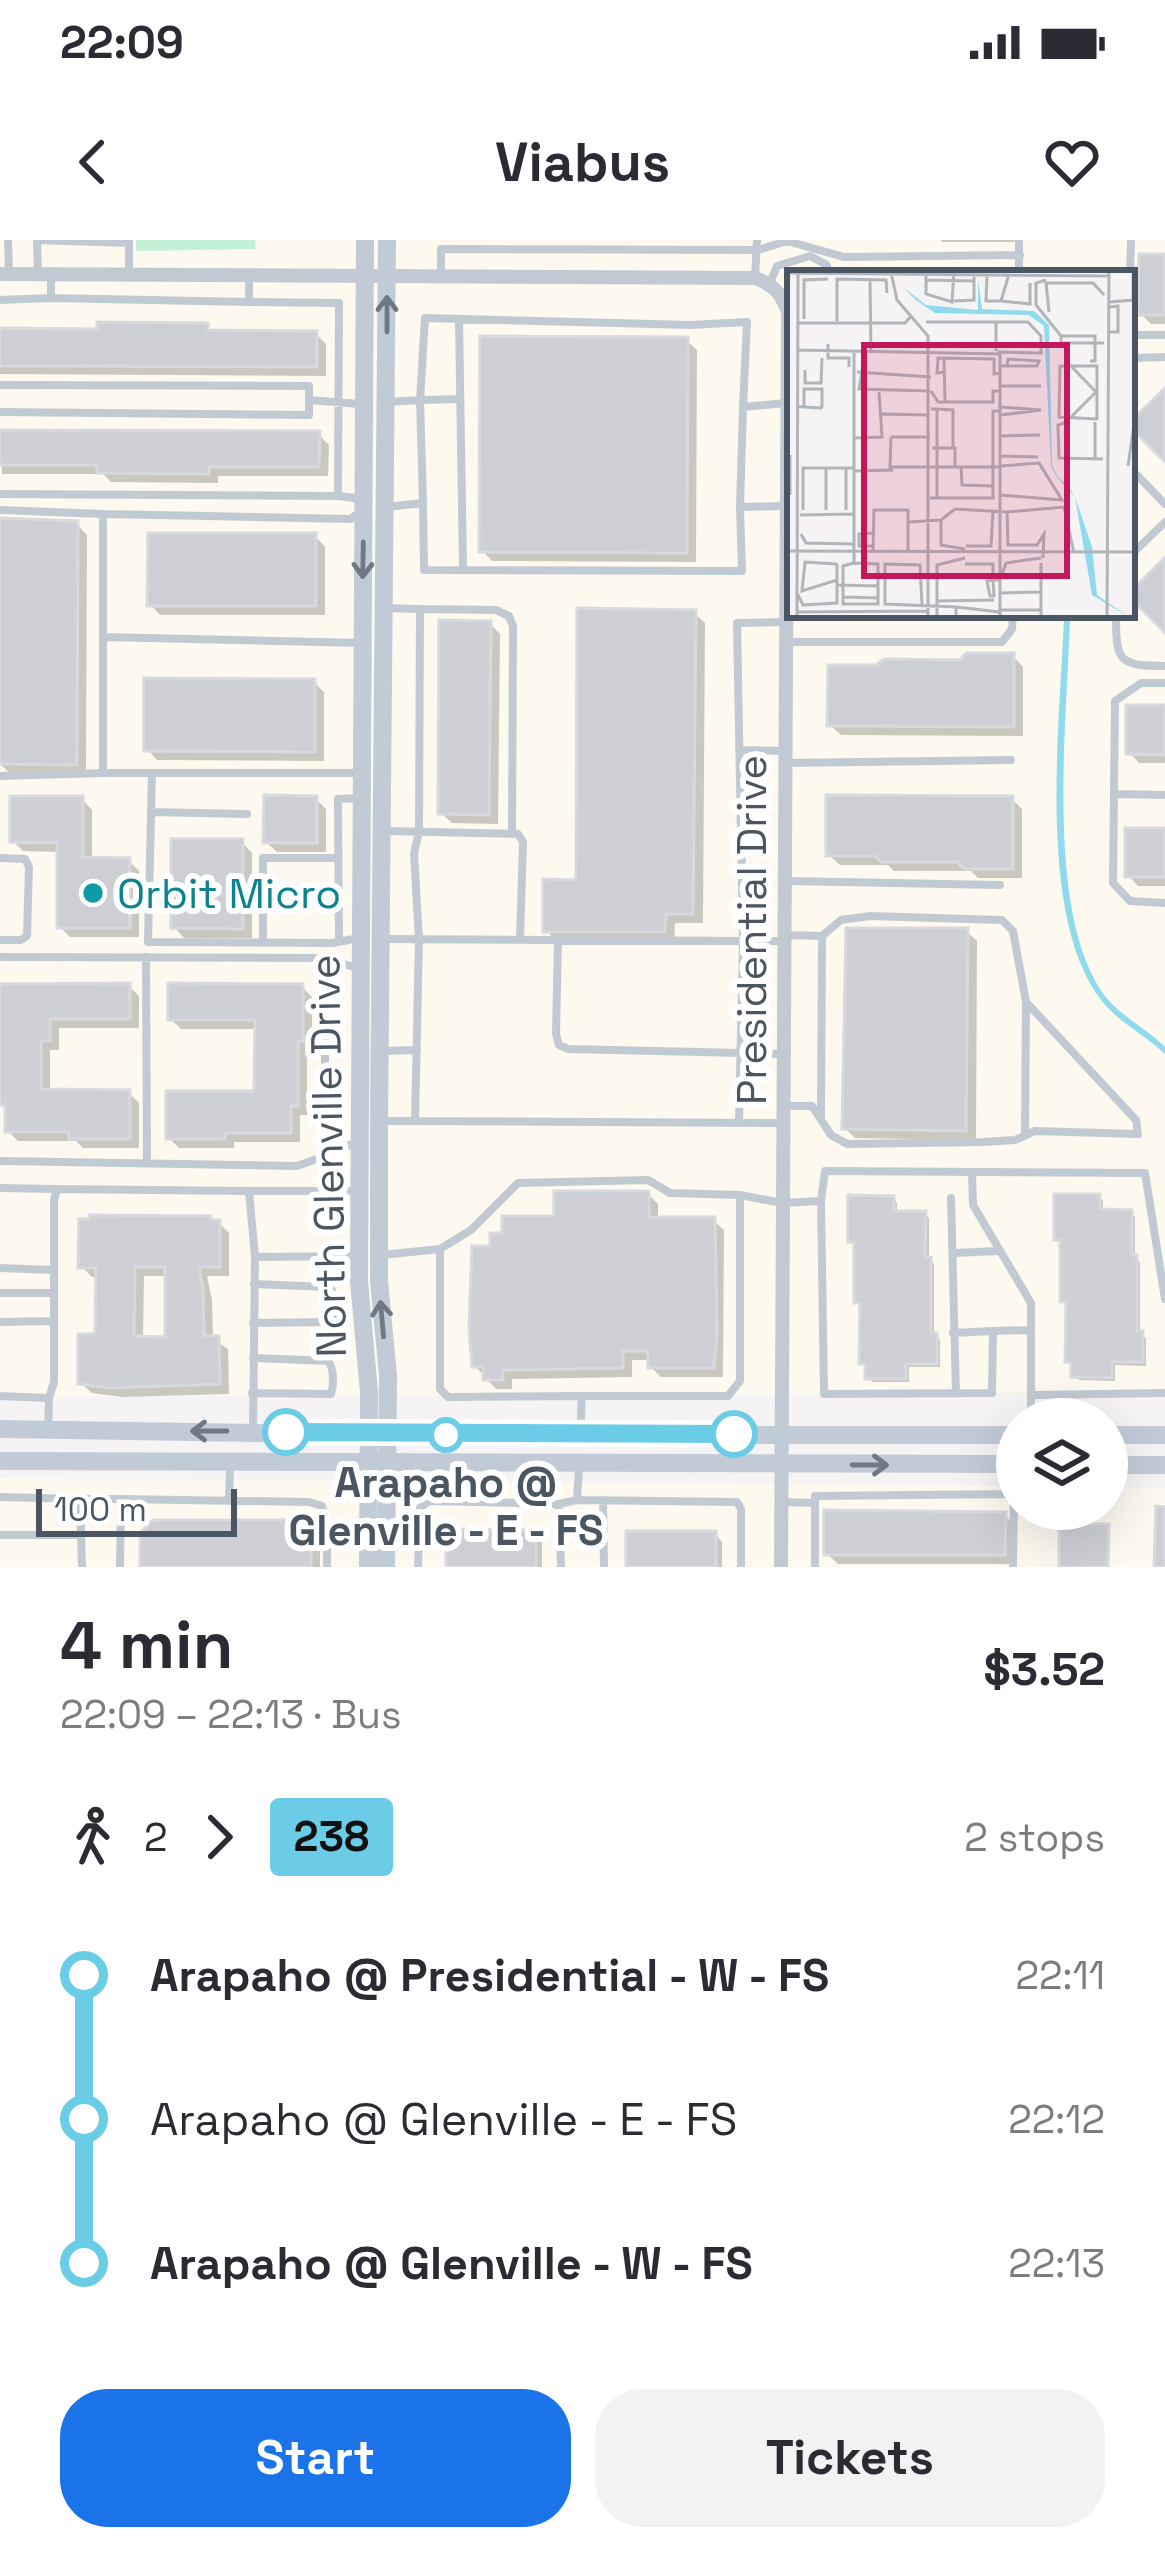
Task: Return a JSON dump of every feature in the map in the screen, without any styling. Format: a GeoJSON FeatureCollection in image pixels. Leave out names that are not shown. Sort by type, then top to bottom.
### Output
{"type":"FeatureCollection","features":[{"type":"Feature","properties":{"kind":"street","name":"North Glenville Drive"},"geometry":{"type":"LineString","coordinates":[[364,240],[358,1256],[359,1312],[378,1435]]}},
{"type":"Feature","properties":{"kind":"street","name":"North Glenville Drive"},"geometry":{"type":"LineString","coordinates":[[368,1567],[378,1435],[388,1375],[380,1255],[379,1121],[387,240]]}},
{"type":"Feature","properties":{"kind":"street"},"geometry":{"type":"LineString","coordinates":[[4,274],[387,274],[769,285]]}},
{"type":"Feature","properties":{"kind":"street","name":"Presidential Drive"},"geometry":{"type":"LineString","coordinates":[[769,285],[787,311]]}},
{"type":"Feature","properties":{"kind":"street"},"geometry":{"type":"LineString","coordinates":[[365,407],[386,432]]}},
{"type":"Feature","properties":{"kind":"street"},"geometry":{"type":"LineString","coordinates":[[364,507],[386,507]]}},
{"type":"Feature","properties":{"kind":"street","name":"Presidential Drive"},"geometry":{"type":"LineString","coordinates":[[782,1567],[787,612]]}},
{"type":"Feature","properties":{"kind":"street"},"geometry":{"type":"LineString","coordinates":[[361,773],[383,773]]}},
{"type":"Feature","properties":{"kind":"street"},"geometry":{"type":"LineString","coordinates":[[360,938],[381,939]]}},
{"type":"Feature","properties":{"kind":"street"},"geometry":{"type":"LineString","coordinates":[[360,969],[381,970]]}},
{"type":"Feature","properties":{"kind":"street"},"geometry":{"type":"LineString","coordinates":[[358,1256],[380,1255]]}},
{"type":"Feature","properties":{"kind":"street"},"geometry":{"type":"LineString","coordinates":[[0,1429],[378,1435],[996,1435]]}},
{"type":"Feature","properties":{"kind":"street"},"geometry":{"type":"LineString","coordinates":[[512,1465],[525,1456],[552,1451],[580,1434]]}},
{"type":"Feature","properties":{"kind":"street"},"geometry":{"type":"LineString","coordinates":[[1128,1435],[1165,1435]]}},
{"type":"Feature","properties":{"kind":"street"},"geometry":{"type":"LineString","coordinates":[[0,1461],[996,1464]]}},
{"type":"Feature","properties":{"kind":"street","name":"North Glenville Drive"},"geometry":{"type":"LineString","coordinates":[[377,1464],[386,1567]]}},
{"type":"Feature","properties":{"kind":"street"},"geometry":{"type":"LineString","coordinates":[[1128,1465],[1165,1465]]}},
{"type":"Feature","properties":{"kind":"lane"},"geometry":{"type":"LineString","coordinates":[[4,274],[8,240]]}},
{"type":"Feature","properties":{"kind":"lane"},"geometry":{"type":"LineString","coordinates":[[51,298],[37,240],[129,242],[129,274]]}},
{"type":"Feature","properties":{"kind":"lane"},"geometry":{"type":"LineString","coordinates":[[1019,240],[1019,270]]}},
{"type":"Feature","properties":{"kind":"lane"},"geometry":{"type":"LineString","coordinates":[[1130,270],[1131,240]]}},
{"type":"Feature","properties":{"kind":"lane"},"geometry":{"type":"LineString","coordinates":[[441,275],[441,249],[787,242],[844,257],[1020,255]]}},
{"type":"Feature","properties":{"kind":"lane"},"geometry":{"type":"LineString","coordinates":[[758,245],[769,285]]}},
{"type":"Feature","properties":{"kind":"lane"},"geometry":{"type":"LineString","coordinates":[[811,252],[827,270]]}},
{"type":"Feature","properties":{"kind":"lane"},"geometry":{"type":"LineString","coordinates":[[769,285],[777,266],[811,252]]}},
{"type":"Feature","properties":{"kind":"lane"},"geometry":{"type":"LineString","coordinates":[[249,274],[249,302]]}},
{"type":"Feature","properties":{"kind":"lane"},"geometry":{"type":"LineString","coordinates":[[0,299],[339,303],[338,496]]}},
{"type":"Feature","properties":{"kind":"lane"},"geometry":{"type":"LineString","coordinates":[[424,318],[691,325],[747,322],[742,571],[424,570],[420,400],[424,318]]}},
{"type":"Feature","properties":{"kind":"lane"},"geometry":{"type":"LineString","coordinates":[[459,319],[463,567]]}},
{"type":"Feature","properties":{"kind":"lane"},"geometry":{"type":"LineString","coordinates":[[1135,358],[1165,357]]}},
{"type":"Feature","properties":{"kind":"lane"},"geometry":{"type":"LineString","coordinates":[[0,385],[309,386],[309,415],[0,412]]}},
{"type":"Feature","properties":{"kind":"lane"},"geometry":{"type":"LineString","coordinates":[[386,402],[460,399]]}},
{"type":"Feature","properties":{"kind":"lane"},"geometry":{"type":"LineString","coordinates":[[309,400],[354,400],[365,407]]}},
{"type":"Feature","properties":{"kind":"lane"},"geometry":{"type":"LineString","coordinates":[[743,407],[787,403]]}},
{"type":"Feature","properties":{"kind":"lane"},"geometry":{"type":"LineString","coordinates":[[1135,473],[1165,505]]}},
{"type":"Feature","properties":{"kind":"lane"},"geometry":{"type":"LineString","coordinates":[[0,494],[338,496],[355,498],[364,507],[351,519],[0,510]]}},
{"type":"Feature","properties":{"kind":"lane"},"geometry":{"type":"LineString","coordinates":[[386,507],[423,503]]}},
{"type":"Feature","properties":{"kind":"lane"},"geometry":{"type":"LineString","coordinates":[[740,507],[787,506]]}},
{"type":"Feature","properties":{"kind":"lane"},"geometry":{"type":"LineString","coordinates":[[103,514],[103,773]]}},
{"type":"Feature","properties":{"kind":"lane"},"geometry":{"type":"LineString","coordinates":[[1135,551],[1165,522]]}},
{"type":"Feature","properties":{"kind":"lane"},"geometry":{"type":"LineString","coordinates":[[385,608],[496,610],[509,616],[513,626],[512,834]]}},
{"type":"Feature","properties":{"kind":"lane"},"geometry":{"type":"LineString","coordinates":[[415,1121],[419,939],[414,854],[419,831],[420,609]]}},
{"type":"Feature","properties":{"kind":"lane"},"geometry":{"type":"LineString","coordinates":[[786,642],[1002,642],[1013,618]]}},
{"type":"Feature","properties":{"kind":"lane"},"geometry":{"type":"LineString","coordinates":[[1116,618],[1117,650],[1123,660],[1138,666],[1165,666]]}},
{"type":"Feature","properties":{"kind":"lane"},"geometry":{"type":"LineString","coordinates":[[739,1123],[743,941],[737,623],[786,622]]}},
{"type":"Feature","properties":{"kind":"lane"},"geometry":{"type":"LineString","coordinates":[[103,637],[362,644]]}},
{"type":"Feature","properties":{"kind":"lane"},"geometry":{"type":"LineString","coordinates":[[1165,683],[1141,683],[1115,701],[1114,794],[1115,888],[1130,902],[1165,903]]}},
{"type":"Feature","properties":{"kind":"lane"},"geometry":{"type":"LineString","coordinates":[[740,750],[785,757],[1011,760]]}},
{"type":"Feature","properties":{"kind":"lane"},"geometry":{"type":"LineString","coordinates":[[152,773],[148,942],[339,942],[360,938]]}},
{"type":"Feature","properties":{"kind":"lane"},"geometry":{"type":"LineString","coordinates":[[0,776],[361,773]]}},
{"type":"Feature","properties":{"kind":"lane"},"geometry":{"type":"LineString","coordinates":[[1114,794],[1165,795]]}},
{"type":"Feature","properties":{"kind":"lane"},"geometry":{"type":"LineString","coordinates":[[339,942],[338,799],[361,798]]}},
{"type":"Feature","properties":{"kind":"lane"},"geometry":{"type":"LineString","coordinates":[[151,812],[247,814]]}},
{"type":"Feature","properties":{"kind":"lane"},"geometry":{"type":"LineString","coordinates":[[383,831],[518,834],[523,842],[520,940]]}},
{"type":"Feature","properties":{"kind":"lane"},"geometry":{"type":"LineString","coordinates":[[0,858],[25,859],[29,867],[27,936],[0,940]]}},
{"type":"Feature","properties":{"kind":"lane"},"geometry":{"type":"LineString","coordinates":[[263,943],[263,858],[338,858]]}},
{"type":"Feature","properties":{"kind":"lane"},"geometry":{"type":"LineString","coordinates":[[785,881],[1000,885]]}},
{"type":"Feature","properties":{"kind":"lane"},"geometry":{"type":"LineString","coordinates":[[381,939],[743,941],[823,936],[841,920],[870,916],[1002,920],[1013,931],[1026,1002],[1025,1136]]}},
{"type":"Feature","properties":{"kind":"lane"},"geometry":{"type":"LineString","coordinates":[[821,1119],[823,936]]}},
{"type":"Feature","properties":{"kind":"lane"},"geometry":{"type":"LineString","coordinates":[[558,940],[556,1034],[560,1045],[568,1049],[783,1054]]}},
{"type":"Feature","properties":{"kind":"lane"},"geometry":{"type":"LineString","coordinates":[[0,956],[325,958],[360,969]]}},
{"type":"Feature","properties":{"kind":"lane"},"geometry":{"type":"LineString","coordinates":[[146,957],[147,1163]]}},
{"type":"Feature","properties":{"kind":"lane"},"geometry":{"type":"LineString","coordinates":[[325,958],[325,1156]]}},
{"type":"Feature","properties":{"kind":"lane"},"geometry":{"type":"LineString","coordinates":[[783,1106],[812,1106],[831,1136],[847,1144],[984,1142],[1035,1131],[1138,1134],[1136,1120],[1026,1002]]}},
{"type":"Feature","properties":{"kind":"lane"},"geometry":{"type":"LineString","coordinates":[[380,1051],[417,1050]]}},
{"type":"Feature","properties":{"kind":"lane"},"geometry":{"type":"LineString","coordinates":[[379,1121],[783,1123]]}},
{"type":"Feature","properties":{"kind":"lane"},"geometry":{"type":"LineString","coordinates":[[0,1160],[297,1166],[359,1141]]}},
{"type":"Feature","properties":{"kind":"lane"},"geometry":{"type":"LineString","coordinates":[[993,1331],[992,1393],[824,1394],[824,1171],[1145,1173],[1165,1299]]}},
{"type":"Feature","properties":{"kind":"lane"},"geometry":{"type":"LineString","coordinates":[[972,1172],[973,1205],[1031,1303],[1033,1398]]}},
{"type":"Feature","properties":{"kind":"lane"},"geometry":{"type":"LineString","coordinates":[[380,1255],[440,1249],[471,1230],[518,1183],[648,1180],[670,1192],[821,1202]]}},
{"type":"Feature","properties":{"kind":"lane"},"geometry":{"type":"LineString","coordinates":[[0,1188],[359,1191]]}},
{"type":"Feature","properties":{"kind":"lane"},"geometry":{"type":"LineString","coordinates":[[48,1430],[54,1382],[57,1189]]}},
{"type":"Feature","properties":{"kind":"lane"},"geometry":{"type":"LineString","coordinates":[[249,1191],[255,1257],[253,1432]]}},
{"type":"Feature","properties":{"kind":"lane"},"geometry":{"type":"LineString","coordinates":[[440,1249],[440,1389],[448,1396],[728,1396],[740,1381],[740,1196]]}},
{"type":"Feature","properties":{"kind":"lane"},"geometry":{"type":"LineString","coordinates":[[951,1198],[956,1393]]}},
{"type":"Feature","properties":{"kind":"lane"},"geometry":{"type":"LineString","coordinates":[[952,1253],[1000,1251]]}},
{"type":"Feature","properties":{"kind":"lane"},"geometry":{"type":"LineString","coordinates":[[255,1257],[358,1256]]}},
{"type":"Feature","properties":{"kind":"lane"},"geometry":{"type":"LineString","coordinates":[[0,1268],[54,1270]]}},
{"type":"Feature","properties":{"kind":"lane"},"geometry":{"type":"LineString","coordinates":[[254,1284],[327,1287],[332,1290],[333,1318],[329,1322],[254,1323]]}},
{"type":"Feature","properties":{"kind":"lane"},"geometry":{"type":"LineString","coordinates":[[0,1293],[54,1293]]}},
{"type":"Feature","properties":{"kind":"lane"},"geometry":{"type":"LineString","coordinates":[[0,1322],[54,1322]]}},
{"type":"Feature","properties":{"kind":"lane"},"geometry":{"type":"LineString","coordinates":[[953,1333],[1030,1330]]}},
{"type":"Feature","properties":{"kind":"lane"},"geometry":{"type":"LineString","coordinates":[[252,1393],[331,1394],[333,1389],[328,1361],[253,1358]]}},
{"type":"Feature","properties":{"kind":"lane"},"geometry":{"type":"LineString","coordinates":[[1033,1395],[1165,1393]]}},
{"type":"Feature","properties":{"kind":"lane"},"geometry":{"type":"LineString","coordinates":[[0,1396],[49,1398]]}},
{"type":"Feature","properties":{"kind":"lane"},"geometry":{"type":"LineString","coordinates":[[580,1434],[582,1396]]}},
{"type":"Feature","properties":{"kind":"lane"},"geometry":{"type":"LineString","coordinates":[[229,1500],[230,1462]]}},
{"type":"Feature","properties":{"kind":"lane"},"geometry":{"type":"LineString","coordinates":[[578,1499],[579,1465]]}},
{"type":"Feature","properties":{"kind":"lane"},"geometry":{"type":"LineString","coordinates":[[815,1567],[815,1496],[996,1494]]}},
{"type":"Feature","properties":{"kind":"lane"},"geometry":{"type":"LineString","coordinates":[[0,1497],[309,1502],[322,1505],[327,1567]]}},
{"type":"Feature","properties":{"kind":"lane"},"geometry":{"type":"LineString","coordinates":[[80,1499],[82,1567]]}},
{"type":"Feature","properties":{"kind":"lane"},"geometry":{"type":"LineString","coordinates":[[120,1567],[121,1499]]}},
{"type":"Feature","properties":{"kind":"lane"},"geometry":{"type":"LineString","coordinates":[[418,1567],[420,1508],[429,1501],[559,1504],[578,1499],[737,1502],[741,1567]]}},
{"type":"Feature","properties":{"kind":"lane"},"geometry":{"type":"LineString","coordinates":[[603,1500],[604,1567]]}},
{"type":"Feature","properties":{"kind":"lane"},"geometry":{"type":"LineString","coordinates":[[782,1502],[815,1503]]}},
{"type":"Feature","properties":{"kind":"lane"},"geometry":{"type":"LineString","coordinates":[[559,1504],[561,1567]]}},
{"type":"Feature","properties":{"kind":"lane"},"geometry":{"type":"LineString","coordinates":[[1013,1567],[1014,1530]]}},
{"type":"Feature","properties":{"kind":"lane"},"geometry":{"type":"LineString","coordinates":[[0,1535],[81,1534]]}},
{"type":"Feature","properties":{"kind":"shaded area"},"geometry":{"type":"Polygon","coordinates":[[[0,240],[1165,240],[1165,1392],[0,1397],[0,240]]]}},
{"type":"Feature","properties":{"kind":"shaded area"},"geometry":{"type":"Polygon","coordinates":[[[0,1478],[996,1486],[996,1530],[1128,1530],[1128,1487],[1165,1487],[1165,1567],[0,1567],[0,1478]]]}},
{"type":"Feature","properties":{"kind":"green space"},"geometry":{"type":"Polygon","coordinates":[[[136,240],[255,240],[256,249],[136,251],[136,240]]]}},
{"type":"Feature","properties":{"kind":"water"},"geometry":{"type":"Polygon","coordinates":[[[1064,618],[1070,618],[1064,810],[1072,911],[1084,956],[1102,992],[1165,1047],[1165,1054],[1115,1015],[1080,963],[1059,868],[1057,760],[1064,618]]]}},
{"type":"Feature","properties":{"kind":"building"},"geometry":{"type":"Polygon","coordinates":[[[1139,254],[1165,254],[1165,315],[1138,315],[1139,254]]]}},
{"type":"Feature","properties":{"kind":"building"},"geometry":{"type":"Polygon","coordinates":[[[97,322],[317,331],[317,367],[0,366],[0,328],[97,329],[97,322]]]}},
{"type":"Feature","properties":{"kind":"building"},"geometry":{"type":"Polygon","coordinates":[[[480,336],[688,337],[687,553],[479,552],[480,336]]]}},
{"type":"Feature","properties":{"kind":"building"},"geometry":{"type":"Polygon","coordinates":[[[1165,388],[1165,462],[1135,432],[1135,417],[1165,388]]]}},
{"type":"Feature","properties":{"kind":"building"},"geometry":{"type":"Polygon","coordinates":[[[0,430],[320,431],[319,467],[209,467],[209,474],[97,473],[97,465],[0,465],[0,430]]]}},
{"type":"Feature","properties":{"kind":"building"},"geometry":{"type":"Polygon","coordinates":[[[0,518],[78,521],[77,765],[0,764],[0,518]]]}},
{"type":"Feature","properties":{"kind":"building"},"geometry":{"type":"Polygon","coordinates":[[[148,533],[316,533],[316,606],[147,606],[148,533]]]}},
{"type":"Feature","properties":{"kind":"building"},"geometry":{"type":"Polygon","coordinates":[[[1165,557],[1165,633],[1135,603],[1135,587],[1165,557]]]}},
{"type":"Feature","properties":{"kind":"building"},"geometry":{"type":"Polygon","coordinates":[[[577,608],[696,610],[693,914],[666,914],[665,932],[543,932],[543,879],[576,880],[577,608]]]}},
{"type":"Feature","properties":{"kind":"building"},"geometry":{"type":"Polygon","coordinates":[[[439,620],[491,621],[489,815],[438,814],[439,620]]]}},
{"type":"Feature","properties":{"kind":"building"},"geometry":{"type":"Polygon","coordinates":[[[966,653],[1014,653],[1014,727],[827,726],[828,665],[876,665],[884,659],[960,660],[966,653]]]}},
{"type":"Feature","properties":{"kind":"building"},"geometry":{"type":"Polygon","coordinates":[[[144,678],[315,679],[315,752],[144,751],[144,678]]]}},
{"type":"Feature","properties":{"kind":"building"},"geometry":{"type":"Polygon","coordinates":[[[1126,705],[1165,705],[1165,755],[1126,754],[1126,705]]]}},
{"type":"Feature","properties":{"kind":"building"},"geometry":{"type":"Polygon","coordinates":[[[264,795],[317,796],[317,843],[263,843],[264,795]]]}},
{"type":"Feature","properties":{"kind":"building"},"geometry":{"type":"Polygon","coordinates":[[[826,795],[1013,796],[1013,869],[826,856],[826,795]]]}},
{"type":"Feature","properties":{"kind":"building"},"geometry":{"type":"Polygon","coordinates":[[[10,796],[83,796],[83,857],[130,858],[130,928],[57,928],[57,843],[10,842],[10,796]]]}},
{"type":"Feature","properties":{"kind":"building"},"geometry":{"type":"Polygon","coordinates":[[[1125,828],[1165,828],[1165,877],[1125,877],[1125,828]]]}},
{"type":"Feature","properties":{"kind":"building"},"geometry":{"type":"Polygon","coordinates":[[[171,839],[243,839],[243,929],[171,928],[171,839]]]}},
{"type":"Feature","properties":{"kind":"building"},"geometry":{"type":"Polygon","coordinates":[[[846,928],[968,928],[966,1131],[842,1129],[846,928]]]}},
{"type":"Feature","properties":{"kind":"building"},"geometry":{"type":"Polygon","coordinates":[[[130,983],[130,1019],[50,1019],[50,1041],[41,1041],[41,1089],[130,1090],[130,1139],[5,1132],[5,1105],[0,1105],[0,984],[130,983]]]}},
{"type":"Feature","properties":{"kind":"building"},"geometry":{"type":"Polygon","coordinates":[[[168,983],[303,984],[298,1106],[291,1106],[291,1133],[166,1139],[166,1091],[254,1091],[255,1020],[168,1020],[168,983]]]}},
{"type":"Feature","properties":{"kind":"building"},"geometry":{"type":"Polygon","coordinates":[[[554,1191],[649,1191],[649,1217],[715,1217],[714,1368],[648,1368],[648,1351],[623,1351],[623,1368],[503,1370],[503,1380],[483,1380],[483,1367],[472,1367],[472,1246],[490,1246],[490,1233],[502,1233],[502,1216],[554,1216],[554,1191]]]}},
{"type":"Feature","properties":{"kind":"building"},"geometry":{"type":"Polygon","coordinates":[[[1054,1194],[1100,1194],[1100,1209],[1132,1210],[1137,1331],[1143,1331],[1143,1362],[1112,1362],[1112,1378],[1071,1377],[1071,1362],[1065,1362],[1066,1302],[1060,1302],[1054,1194]]]}},
{"type":"Feature","properties":{"kind":"building"},"geometry":{"type":"Polygon","coordinates":[[[848,1195],[894,1196],[894,1211],[926,1211],[925,1257],[931,1257],[931,1333],[937,1333],[937,1364],[906,1364],[906,1379],[865,1379],[865,1364],[859,1364],[860,1303],[854,1303],[848,1195]]]}},
{"type":"Feature","properties":{"kind":"building"},"geometry":{"type":"Polygon","coordinates":[[[89,1215],[211,1216],[211,1220],[220,1220],[220,1267],[199,1267],[204,1336],[219,1336],[220,1384],[110,1388],[78,1384],[78,1334],[95,1334],[96,1268],[78,1268],[79,1219],[89,1219],[89,1215]],[[135,1267],[134,1336],[165,1337],[165,1267],[135,1267]]]}},
{"type":"Feature","properties":{"kind":"building"},"geometry":{"type":"Polygon","coordinates":[[[1156,1506],[1165,1507],[1165,1567],[1154,1567],[1156,1506]]]}},
{"type":"Feature","properties":{"kind":"building"},"geometry":{"type":"Polygon","coordinates":[[[824,1510],[996,1512],[996,1530],[1006,1530],[1005,1555],[824,1555],[824,1510]]]}},
{"type":"Feature","properties":{"kind":"building"},"geometry":{"type":"Polygon","coordinates":[[[153,1520],[296,1520],[311,1534],[311,1567],[140,1567],[140,1533],[153,1520]]]}},
{"type":"Feature","properties":{"kind":"building"},"geometry":{"type":"Polygon","coordinates":[[[446,1529],[536,1530],[536,1567],[446,1567],[446,1529]]]}},
{"type":"Feature","properties":{"kind":"building"},"geometry":{"type":"Polygon","coordinates":[[[1059,1530],[1109,1530],[1108,1567],[1059,1567],[1059,1530]]]}},
{"type":"Feature","properties":{"kind":"building"},"geometry":{"type":"Polygon","coordinates":[[[626,1531],[716,1531],[716,1567],[626,1567],[626,1531]]]}},
{"type":"Feature","properties":{"kind":"bus line","name":"238"},"geometry":{"type":"LineString","coordinates":[[286,1432],[734,1434]]}},
{"type":"Feature","properties":{"kind":"place","name":"Orbit Micro"},"geometry":{"type":"Point","coordinates":[93,893]}},
{"type":"Feature","properties":{"kind":"place","name":"Arapaho @ Glenville - E - FS"},"geometry":{"type":"Point","coordinates":[446,1435]}}]}
